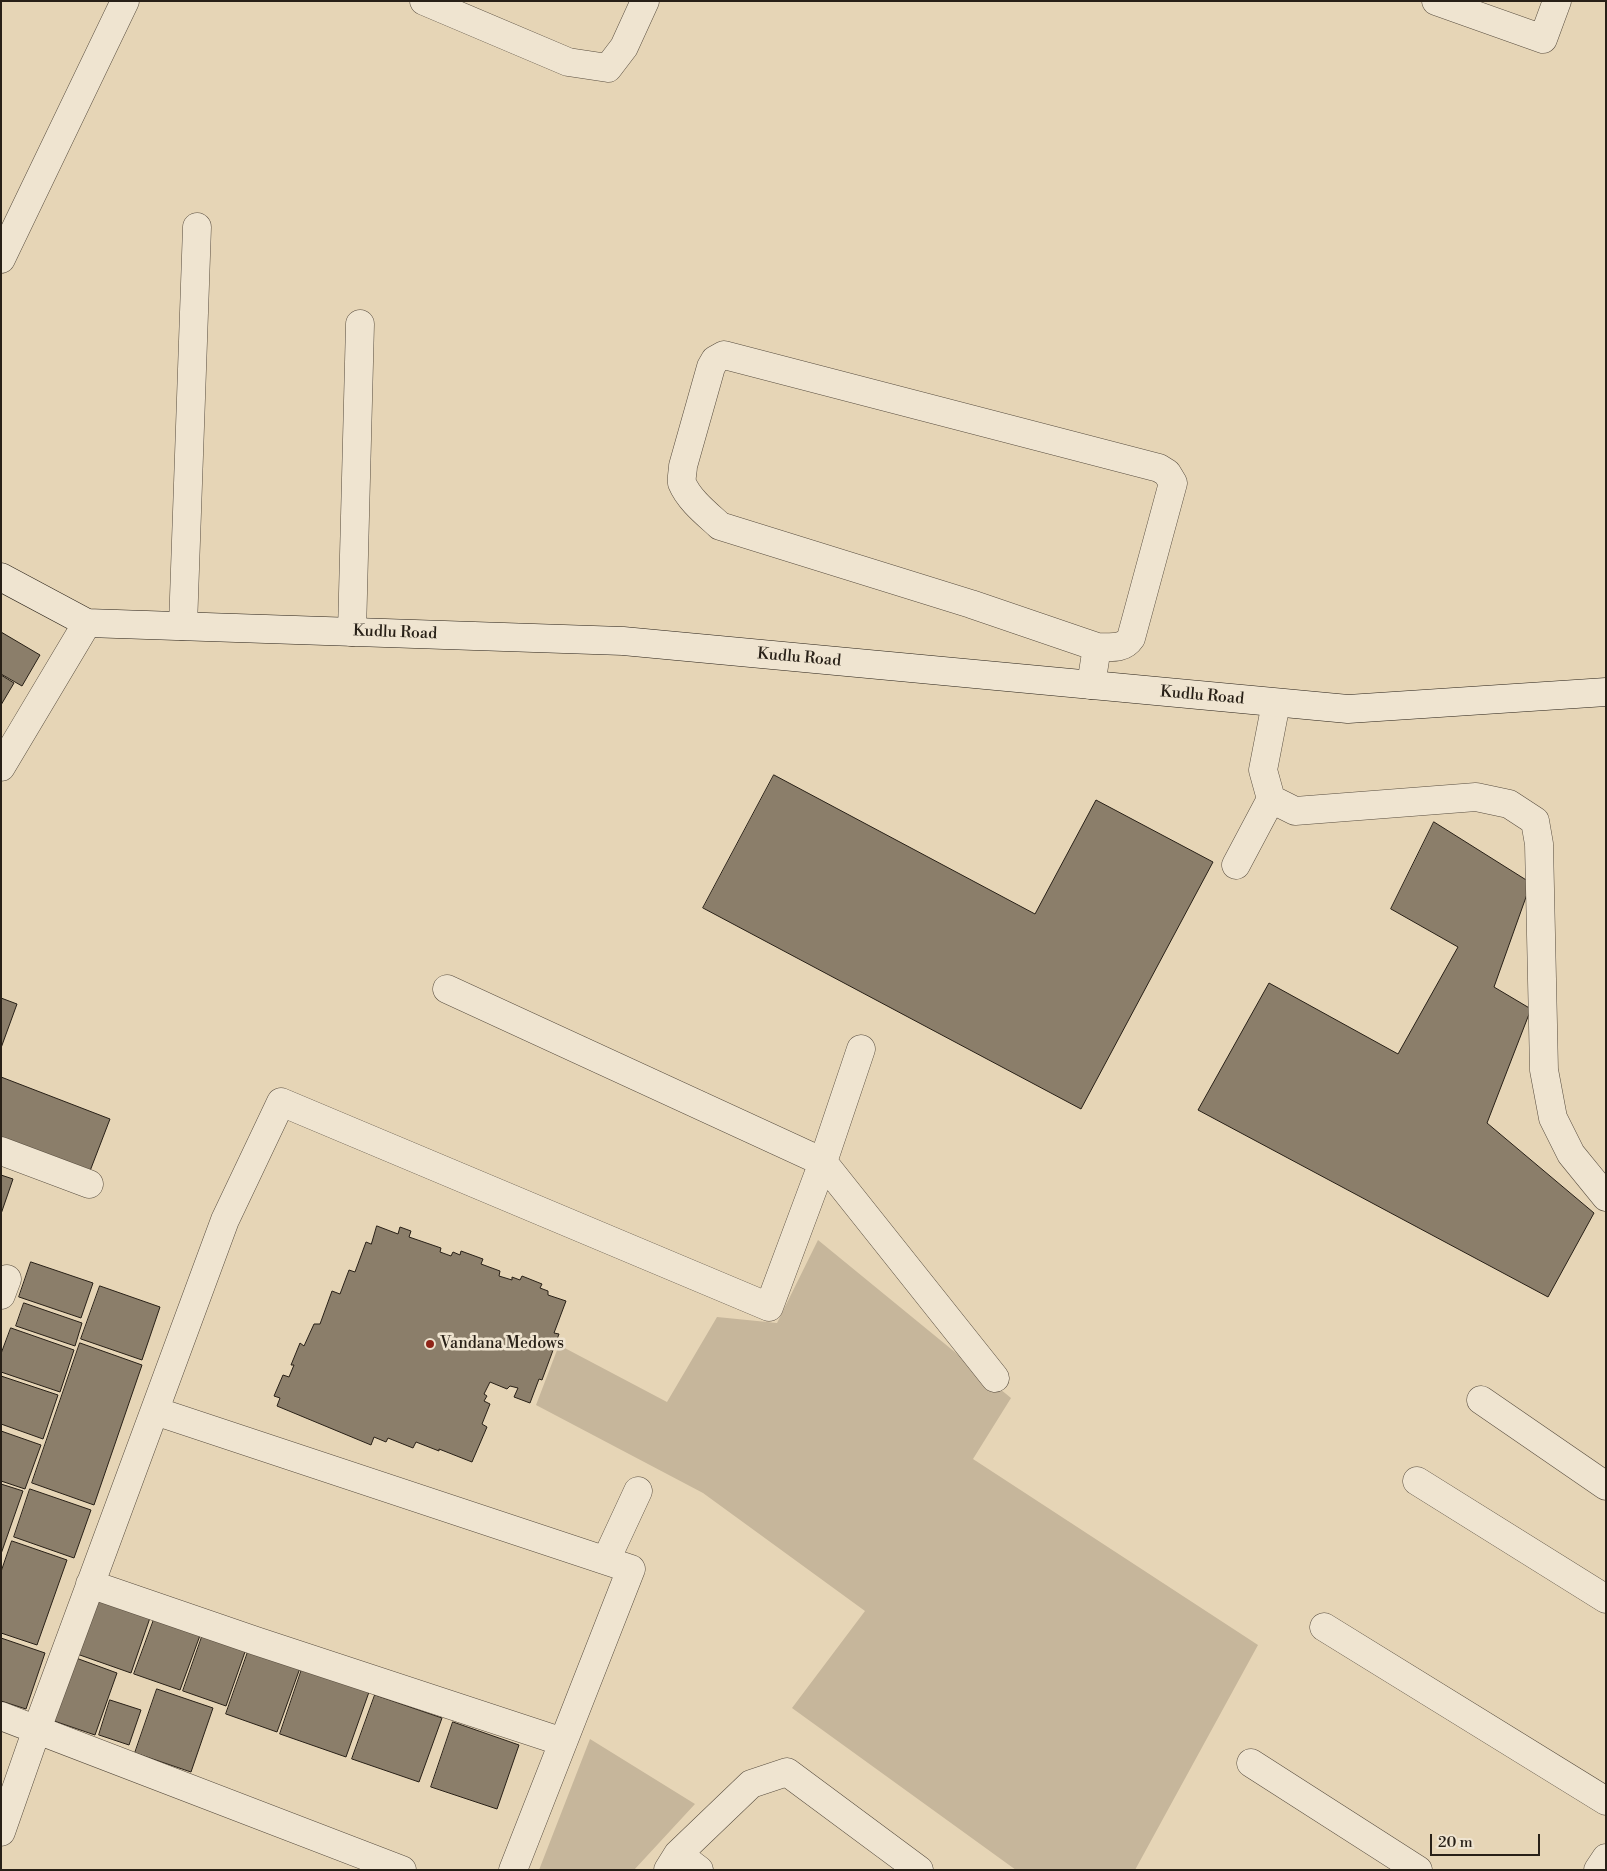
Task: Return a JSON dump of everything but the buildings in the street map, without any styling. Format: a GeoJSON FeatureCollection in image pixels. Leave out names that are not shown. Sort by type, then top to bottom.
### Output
{"type":"FeatureCollection","features":[{"type":"Feature","properties":{"kind":"street"},"geometry":{"type":"LineString","coordinates":[[1,258],[125,1]]}},
{"type":"Feature","properties":{"kind":"street"},"geometry":{"type":"LineString","coordinates":[[424,1],[568,62],[608,68],[624,46],[644,1]]}},
{"type":"Feature","properties":{"kind":"street"},"geometry":{"type":"LineString","coordinates":[[1436,1],[1544,39],[1557,1]]}},
{"type":"Feature","properties":{"kind":"street"},"geometry":{"type":"LineString","coordinates":[[183,626],[197,227]]}},
{"type":"Feature","properties":{"kind":"street"},"geometry":{"type":"LineString","coordinates":[[352,632],[360,324]]}},
{"type":"Feature","properties":{"kind":"street"},"geometry":{"type":"LineString","coordinates":[[724,355],[1160,468],[1167,473],[1173,483],[1131,638],[1128,644],[1122,647],[1097,647],[971,604],[720,526],[695,500],[682,482],[683,466],[711,367],[715,360],[724,355]]}},
{"type":"Feature","properties":{"kind":"street","name":"Kudlu Road"},"geometry":{"type":"LineString","coordinates":[[1,577],[87,623],[623,641],[1348,710],[1606,692]]}},
{"type":"Feature","properties":{"kind":"street"},"geometry":{"type":"LineString","coordinates":[[1,767],[87,623]]}},
{"type":"Feature","properties":{"kind":"street"},"geometry":{"type":"LineString","coordinates":[[1091,685],[1097,647]]}},
{"type":"Feature","properties":{"kind":"street"},"geometry":{"type":"LineString","coordinates":[[1236,866],[1271,799],[1263,770],[1276,703]]}},
{"type":"Feature","properties":{"kind":"street"},"geometry":{"type":"LineString","coordinates":[[1271,799],[1295,811],[1476,797],[1509,804],[1536,821],[1540,844],[1544,1070],[1552,1118],[1571,1154],[1606,1197]]}},
{"type":"Feature","properties":{"kind":"street"},"geometry":{"type":"LineString","coordinates":[[447,989],[823,1162],[995,1378]]}},
{"type":"Feature","properties":{"kind":"street"},"geometry":{"type":"LineString","coordinates":[[1,1832],[90,1584],[225,1220],[281,1102],[769,1307],[823,1162],[861,1049]]}},
{"type":"Feature","properties":{"kind":"street"},"geometry":{"type":"LineString","coordinates":[[1,1151],[89,1184]]}},
{"type":"Feature","properties":{"kind":"street"},"geometry":{"type":"LineString","coordinates":[[1481,1400],[1606,1486]]}},
{"type":"Feature","properties":{"kind":"street"},"geometry":{"type":"LineString","coordinates":[[155,1411],[631,1569],[513,1870]]}},
{"type":"Feature","properties":{"kind":"street"},"geometry":{"type":"LineString","coordinates":[[1417,1481],[1606,1599]]}},
{"type":"Feature","properties":{"kind":"street"},"geometry":{"type":"LineString","coordinates":[[606,1560],[638,1491]]}},
{"type":"Feature","properties":{"kind":"street"},"geometry":{"type":"LineString","coordinates":[[90,1584],[563,1742]]}},
{"type":"Feature","properties":{"kind":"street"},"geometry":{"type":"LineString","coordinates":[[1324,1627],[1606,1801]]}},
{"type":"Feature","properties":{"kind":"street"},"geometry":{"type":"LineString","coordinates":[[1,1716],[402,1870]]}},
{"type":"Feature","properties":{"kind":"street"},"geometry":{"type":"LineString","coordinates":[[1252,1763],[1418,1870]]}},
{"type":"Feature","properties":{"kind":"street"},"geometry":{"type":"LineString","coordinates":[[682,1865],[751,1784],[787,1772],[919,1870]]}},
{"type":"Feature","properties":{"kind":"street"},"geometry":{"type":"LineString","coordinates":[[1598,1870],[1606,1858]]}},
{"type":"Feature","properties":{"kind":"shaded area"},"geometry":{"type":"Polygon","coordinates":[[[818,1240],[1011,1398],[973,1459],[1258,1645],[1135,1870],[1016,1870],[792,1708],[865,1611],[703,1493],[536,1405],[559,1345],[667,1402],[717,1317],[777,1323],[818,1240]]]}},
{"type":"Feature","properties":{"kind":"shaded area"},"geometry":{"type":"Polygon","coordinates":[[[590,1739],[695,1804],[634,1870],[539,1870],[590,1739]]]}},
{"type":"Feature","properties":{"kind":"place","name":"Vandana Medows"},"geometry":{"type":"Point","coordinates":[430,1344]}}]}
